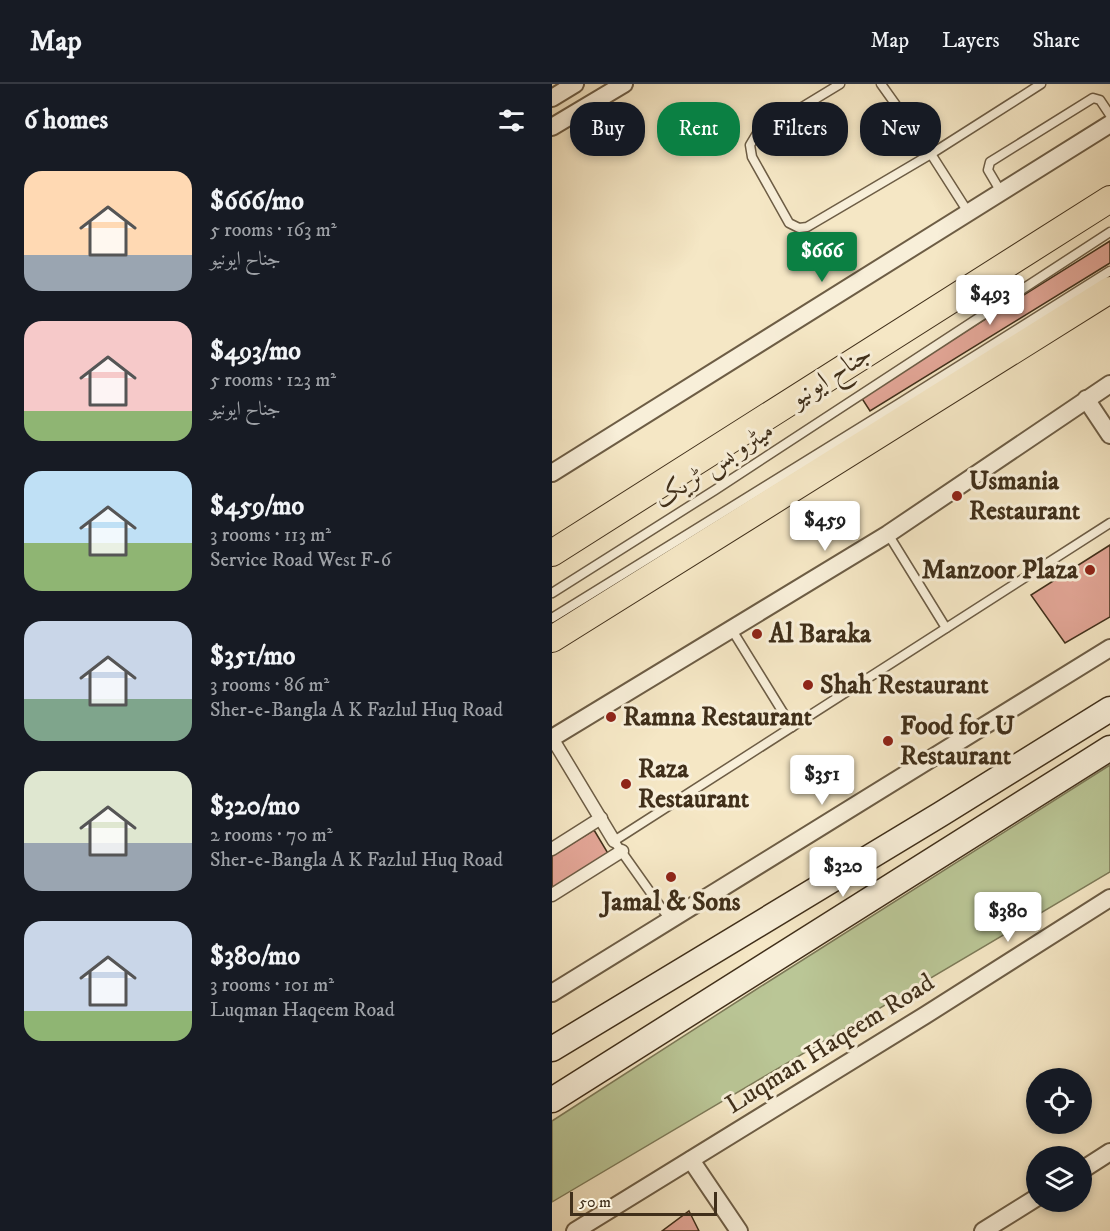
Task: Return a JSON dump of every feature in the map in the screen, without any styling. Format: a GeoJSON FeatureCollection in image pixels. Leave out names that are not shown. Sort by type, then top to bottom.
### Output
{"type":"FeatureCollection","features":[{"type":"Feature","properties":{"kind":"main road","name":"جناح ایونیو"},"geometry":{"type":"LineString","coordinates":[[552,554],[1110,199]]}},
{"type":"Feature","properties":{"kind":"main road"},"geometry":{"type":"LineString","coordinates":[[552,639],[1110,290]]}},
{"type":"Feature","properties":{"kind":"main road"},"geometry":{"type":"LineString","coordinates":[[552,1049],[1110,709]]}},
{"type":"Feature","properties":{"kind":"main road"},"geometry":{"type":"LineString","coordinates":[[552,1100],[1110,748]]}},
{"type":"Feature","properties":{"kind":"street"},"geometry":{"type":"LineString","coordinates":[[552,98],[575,84]]}},
{"type":"Feature","properties":{"kind":"street"},"geometry":{"type":"LineString","coordinates":[[552,127],[624,84]]}},
{"type":"Feature","properties":{"kind":"street"},"geometry":{"type":"LineString","coordinates":[[552,473],[1110,124]]}},
{"type":"Feature","properties":{"kind":"street"},"geometry":{"type":"LineString","coordinates":[[552,895],[618,846],[552,738],[888,534],[1110,384]]}},
{"type":"Feature","properties":{"kind":"street"},"geometry":{"type":"LineString","coordinates":[[1086,399],[1110,435]]}},
{"type":"Feature","properties":{"kind":"street"},"geometry":{"type":"LineString","coordinates":[[552,993],[1110,648]]}},
{"type":"Feature","properties":{"kind":"street"},"geometry":{"type":"LineString","coordinates":[[552,849],[600,818]]}},
{"type":"Feature","properties":{"kind":"street","name":"Luqman Haqeem Road"},"geometry":{"type":"LineString","coordinates":[[575,1231],[1110,898]]}},
{"type":"Feature","properties":{"kind":"street"},"geometry":{"type":"LineString","coordinates":[[1092,1164],[1110,1152]]}},
{"type":"Feature","properties":{"kind":"street"},"geometry":{"type":"LineString","coordinates":[[691,1160],[739,1231]]}},
{"type":"Feature","properties":{"kind":"street"},"geometry":{"type":"LineString","coordinates":[[983,1231],[1026,1204]]}},
{"type":"Feature","properties":{"kind":"lane"},"geometry":{"type":"LineString","coordinates":[[840,84],[756,135],[750,145],[752,157],[789,223],[799,228],[807,227],[928,156]]}},
{"type":"Feature","properties":{"kind":"lane"},"geometry":{"type":"LineString","coordinates":[[881,84],[894,102]]}},
{"type":"Feature","properties":{"kind":"lane"},"geometry":{"type":"LineString","coordinates":[[941,148],[1041,84]]}},
{"type":"Feature","properties":{"kind":"lane"},"geometry":{"type":"LineString","coordinates":[[1001,192],[988,170],[990,162],[1094,98],[1100,100],[1110,115]]}},
{"type":"Feature","properties":{"kind":"lane"},"geometry":{"type":"LineString","coordinates":[[932,156],[968,212]]}},
{"type":"Feature","properties":{"kind":"lane","name":"میٹرو بس ٹریک"},"geometry":{"type":"LineString","coordinates":[[552,593],[715,490],[1110,232]]}},
{"type":"Feature","properties":{"kind":"lane","name":"میٹرو بس ٹریک"},"geometry":{"type":"LineString","coordinates":[[552,618],[900,404],[1110,271]]}},
{"type":"Feature","properties":{"kind":"lane"},"geometry":{"type":"LineString","coordinates":[[670,920],[618,846],[792,727],[1110,523]]}},
{"type":"Feature","properties":{"kind":"lane"},"geometry":{"type":"LineString","coordinates":[[888,534],[946,628]]}},
{"type":"Feature","properties":{"kind":"lane"},"geometry":{"type":"LineString","coordinates":[[732,630],[792,727]]}},
{"type":"Feature","properties":{"kind":"green space"},"geometry":{"type":"Polygon","coordinates":[[[1110,765],[1110,872],[552,1202],[552,1121],[1110,765]]]}},
{"type":"Feature","properties":{"kind":"building"},"geometry":{"type":"Polygon","coordinates":[[[1110,241],[1110,263],[870,411],[861,397],[1110,241]]]}},
{"type":"Feature","properties":{"kind":"building","name":"Manzoor Plaza"},"geometry":{"type":"Polygon","coordinates":[[[1110,545],[1110,617],[1065,643],[1031,595],[1110,545]]]}},
{"type":"Feature","properties":{"kind":"building"},"geometry":{"type":"Polygon","coordinates":[[[594,830],[609,855],[552,890],[552,856],[594,830]]]}},
{"type":"Feature","properties":{"kind":"building"},"geometry":{"type":"Polygon","coordinates":[[[689,1211],[699,1231],[662,1231],[689,1211]]]}},
{"type":"Feature","properties":{"kind":"place","name":"Usmania Restaurant"},"geometry":{"type":"Point","coordinates":[957,496]}},
{"type":"Feature","properties":{"kind":"place","name":"Manzoor Plaza"},"geometry":{"type":"Point","coordinates":[1090,570]}},
{"type":"Feature","properties":{"kind":"place","name":"Al Baraka"},"geometry":{"type":"Point","coordinates":[757,634]}},
{"type":"Feature","properties":{"kind":"place","name":"Shah Restaurant"},"geometry":{"type":"Point","coordinates":[808,685]}},
{"type":"Feature","properties":{"kind":"place","name":"Ramna Restaurant"},"geometry":{"type":"Point","coordinates":[611,717]}},
{"type":"Feature","properties":{"kind":"place","name":"Food for U Restaurant"},"geometry":{"type":"Point","coordinates":[888,741]}},
{"type":"Feature","properties":{"kind":"place","name":"Raza Restaurant"},"geometry":{"type":"Point","coordinates":[626,784]}},
{"type":"Feature","properties":{"kind":"place","name":"Jamal & Sons"},"geometry":{"type":"Point","coordinates":[671,877]}}]}
